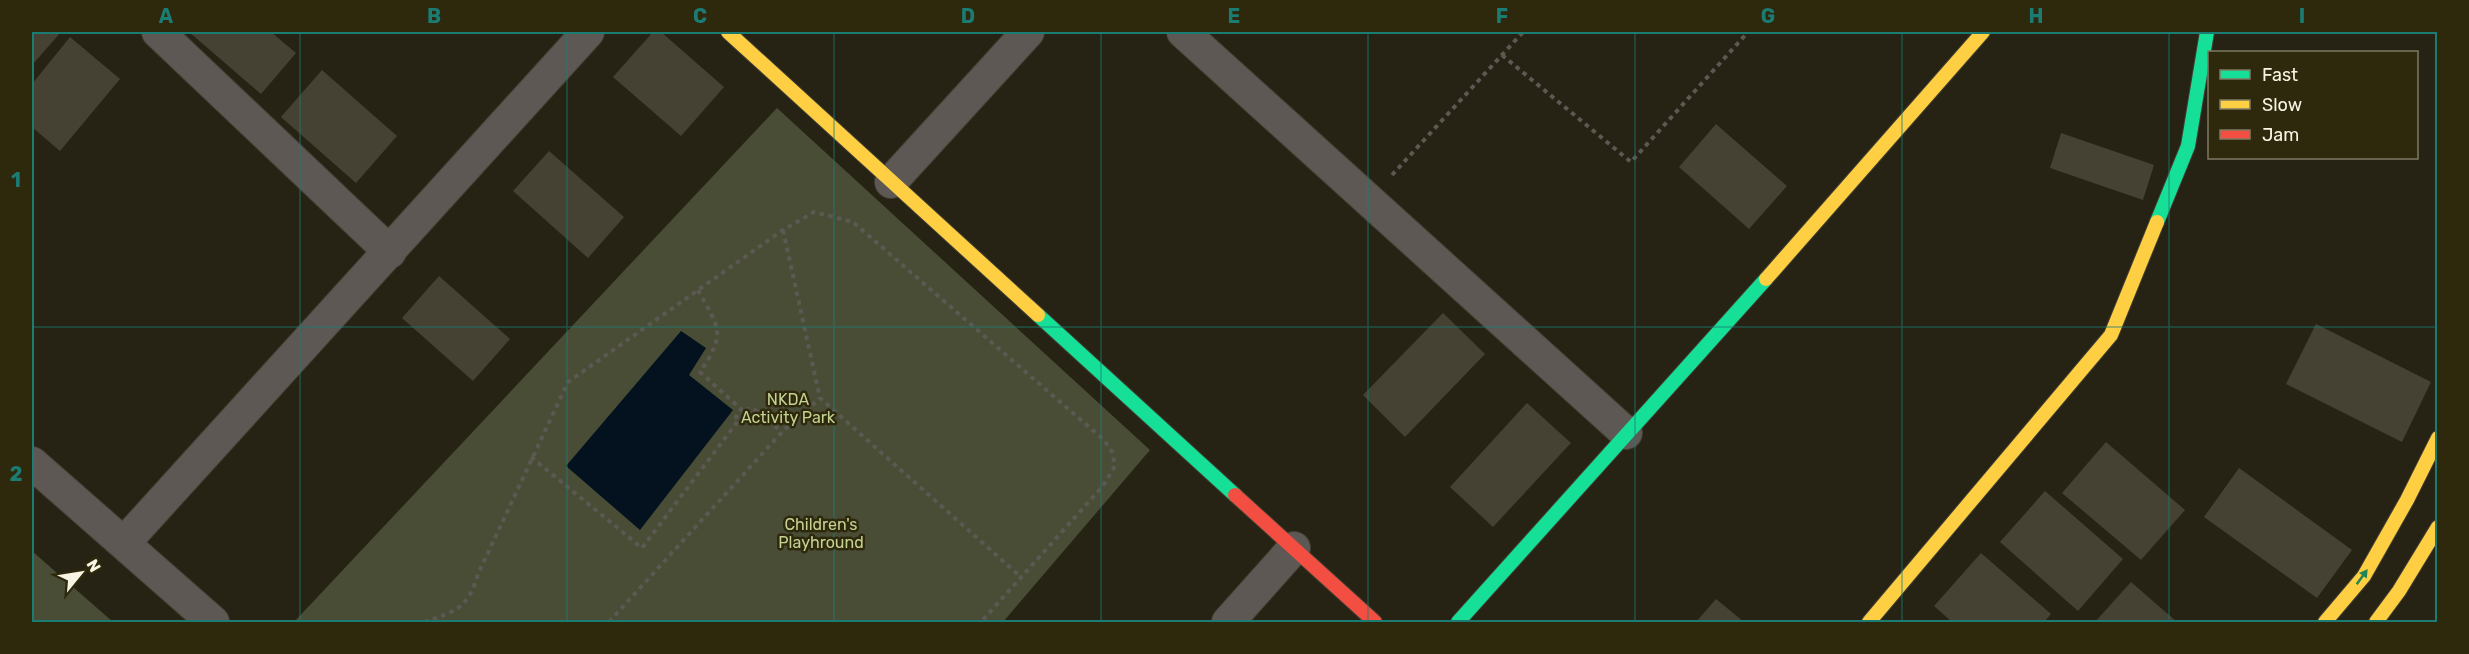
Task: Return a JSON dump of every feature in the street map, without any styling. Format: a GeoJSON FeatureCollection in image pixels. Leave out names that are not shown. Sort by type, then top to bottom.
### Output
{"type":"FeatureCollection","features":[{"type":"Feature","properties":{"kind":"street"},"geometry":{"type":"LineString","coordinates":[[158,32],[390,252]]}},
{"type":"Feature","properties":{"kind":"street"},"geometry":{"type":"LineString","coordinates":[[124,543],[588,32]]}},
{"type":"Feature","properties":{"kind":"street"},"geometry":{"type":"LineString","coordinates":[[728,32],[1375,622]]}},
{"type":"Feature","properties":{"kind":"street"},"geometry":{"type":"LineString","coordinates":[[891,182],[1028,32]]}},
{"type":"Feature","properties":{"kind":"street"},"geometry":{"type":"LineString","coordinates":[[1183,32],[1626,433]]}},
{"type":"Feature","properties":{"kind":"street"},"geometry":{"type":"LineString","coordinates":[[1458,622],[1838,198],[1983,32]]}},
{"type":"Feature","properties":{"kind":"street"},"geometry":{"type":"LineString","coordinates":[[1881,618],[2111,335],[2188,146],[2207,32]]}},
{"type":"Feature","properties":{"kind":"street"},"geometry":{"type":"LineString","coordinates":[[2325,622],[2364,576],[2407,500],[2438,438]]}},
{"type":"Feature","properties":{"kind":"street"},"geometry":{"type":"LineString","coordinates":[[32,463],[213,622]]}},
{"type":"Feature","properties":{"kind":"street"},"geometry":{"type":"LineString","coordinates":[[2376,622],[2399,591],[2438,528]]}},
{"type":"Feature","properties":{"kind":"street"},"geometry":{"type":"LineString","coordinates":[[1228,622],[1294,548]]}},
{"type":"Feature","properties":{"kind":"path"},"geometry":{"type":"LineString","coordinates":[[1369,199],[1523,32]]}},
{"type":"Feature","properties":{"kind":"path"},"geometry":{"type":"LineString","coordinates":[[1502,55],[1631,162],[1748,32]]}},
{"type":"Feature","properties":{"kind":"path"},"geometry":{"type":"LineString","coordinates":[[424,622],[457,611],[472,593],[478,574],[531,457],[568,382],[783,230],[814,212],[853,222],[1104,440],[1112,452],[1115,466],[1103,486],[981,622]]}},
{"type":"Feature","properties":{"kind":"path"},"geometry":{"type":"LineString","coordinates":[[783,230],[820,398],[1021,577]]}},
{"type":"Feature","properties":{"kind":"path"},"geometry":{"type":"LineString","coordinates":[[531,457],[642,548],[738,421],[747,415],[700,372],[718,343],[718,335],[715,321],[698,290]]}},
{"type":"Feature","properties":{"kind":"path"},"geometry":{"type":"LineString","coordinates":[[609,622],[782,432],[820,398]]}},
{"type":"Feature","properties":{"kind":"path"},"geometry":{"type":"LineString","coordinates":[[738,421],[736,417],[743,410],[750,408],[782,432]]}},
{"type":"Feature","properties":{"kind":"green space","name":"NKDA Activity Park"},"geometry":{"type":"Polygon","coordinates":[[[777,108],[1150,450],[1003,622],[294,622],[777,108]]]}},
{"type":"Feature","properties":{"kind":"green space"},"geometry":{"type":"Polygon","coordinates":[[[32,551],[113,622],[32,622],[32,551]]]}},
{"type":"Feature","properties":{"kind":"water"},"geometry":{"type":"Polygon","coordinates":[[[681,331],[706,348],[689,375],[733,410],[640,530],[566,466],[681,331]]]}},
{"type":"Feature","properties":{"kind":"building"},"geometry":{"type":"Polygon","coordinates":[[[32,32],[61,32],[32,65],[32,32]]]}},
{"type":"Feature","properties":{"kind":"building"},"geometry":{"type":"Polygon","coordinates":[[[189,32],[271,32],[296,53],[261,94],[189,32]]]}},
{"type":"Feature","properties":{"kind":"building"},"geometry":{"type":"Polygon","coordinates":[[[653,32],[661,32],[724,87],[681,136],[613,77],[653,32]]]}},
{"type":"Feature","properties":{"kind":"building"},"geometry":{"type":"Polygon","coordinates":[[[70,37],[120,79],[60,151],[32,127],[32,84],[70,37]]]}},
{"type":"Feature","properties":{"kind":"building"},"geometry":{"type":"Polygon","coordinates":[[[322,70],[397,136],[356,183],[281,117],[322,70]]]}},
{"type":"Feature","properties":{"kind":"building"},"geometry":{"type":"Polygon","coordinates":[[[1716,124],[1787,186],[1749,229],[1679,167],[1716,124]]]}},
{"type":"Feature","properties":{"kind":"building"},"geometry":{"type":"Polygon","coordinates":[[[2061,133],[2154,165],[2143,200],[2050,168],[2061,133]]]}},
{"type":"Feature","properties":{"kind":"building"},"geometry":{"type":"Polygon","coordinates":[[[549,151],[624,217],[588,258],[513,191],[549,151]]]}},
{"type":"Feature","properties":{"kind":"building"},"geometry":{"type":"Polygon","coordinates":[[[439,276],[510,339],[473,381],[402,318],[439,276]]]}},
{"type":"Feature","properties":{"kind":"building"},"geometry":{"type":"Polygon","coordinates":[[[1443,313],[1485,354],[1405,437],[1363,395],[1443,313]]]}},
{"type":"Feature","properties":{"kind":"building"},"geometry":{"type":"Polygon","coordinates":[[[2316,324],[2431,382],[2402,442],[2286,384],[2316,324]]]}},
{"type":"Feature","properties":{"kind":"building"},"geometry":{"type":"Polygon","coordinates":[[[1527,403],[1571,443],[1493,527],[1450,487],[1527,403]]]}},
{"type":"Feature","properties":{"kind":"building"},"geometry":{"type":"Polygon","coordinates":[[[2106,442],[2185,510],[2141,560],[2062,493],[2106,442]]]}},
{"type":"Feature","properties":{"kind":"building"},"geometry":{"type":"Polygon","coordinates":[[[2239,468],[2352,550],[2317,598],[2204,517],[2239,468]]]}},
{"type":"Feature","properties":{"kind":"building"},"geometry":{"type":"Polygon","coordinates":[[[2045,491],[2123,559],[2078,611],[2000,542],[2045,491]]]}},
{"type":"Feature","properties":{"kind":"building"},"geometry":{"type":"Polygon","coordinates":[[[1981,553],[2051,614],[2044,622],[1952,622],[1934,606],[1981,553]]]}},
{"type":"Feature","properties":{"kind":"building"},"geometry":{"type":"Polygon","coordinates":[[[2131,582],[2177,622],[2095,622],[2131,582]]]}},
{"type":"Feature","properties":{"kind":"building"},"geometry":{"type":"Polygon","coordinates":[[[1716,599],[1744,622],[1696,622],[1716,599]]]}},
{"type":"Feature","properties":{"kind":"traffic: fast"},"geometry":{"type":"LineString","coordinates":[[2157,222],[2188,146],[2207,32]]}},
{"type":"Feature","properties":{"kind":"traffic: fast"},"geometry":{"type":"LineString","coordinates":[[1458,622],[1766,279]]}},
{"type":"Feature","properties":{"kind":"traffic: fast"},"geometry":{"type":"LineString","coordinates":[[1038,315],[1235,495]]}},
{"type":"Feature","properties":{"kind":"traffic: slow"},"geometry":{"type":"LineString","coordinates":[[728,32],[1038,315]]}},
{"type":"Feature","properties":{"kind":"traffic: slow"},"geometry":{"type":"LineString","coordinates":[[1766,279],[1983,32]]}},
{"type":"Feature","properties":{"kind":"traffic: slow"},"geometry":{"type":"LineString","coordinates":[[1869,622],[2111,335],[2157,222]]}},
{"type":"Feature","properties":{"kind":"traffic: slow"},"geometry":{"type":"LineString","coordinates":[[2325,622],[2364,576],[2407,500],[2438,438]]}},
{"type":"Feature","properties":{"kind":"traffic: slow"},"geometry":{"type":"LineString","coordinates":[[2376,622],[2399,591],[2438,527]]}},
{"type":"Feature","properties":{"kind":"traffic: jam"},"geometry":{"type":"LineString","coordinates":[[1235,495],[1375,622]]}},
{"type":"Feature","properties":{"kind":"park label","name":"Children's Playhround"},"geometry":{"type":"Point","coordinates":[821,533]}}]}
